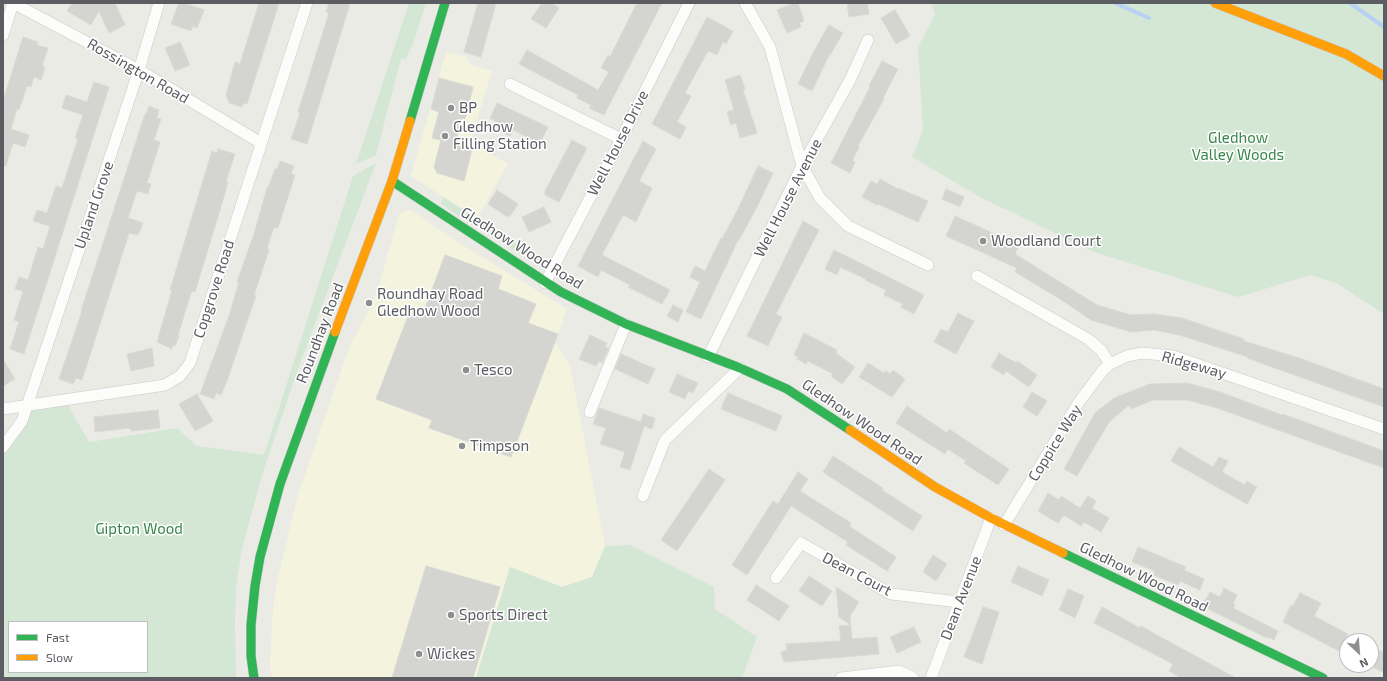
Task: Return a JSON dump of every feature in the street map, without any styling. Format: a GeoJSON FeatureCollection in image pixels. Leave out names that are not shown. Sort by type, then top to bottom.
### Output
{"type":"FeatureCollection","features":[{"type":"Feature","properties":{"kind":"street"},"geometry":{"type":"LineString","coordinates":[[3,35],[13,3]]}},
{"type":"Feature","properties":{"kind":"street","name":"Rossington Road"},"geometry":{"type":"LineString","coordinates":[[13,3],[139,70],[261,143]]}},
{"type":"Feature","properties":{"kind":"street","name":"Upland Grove"},"geometry":{"type":"LineString","coordinates":[[26,405],[139,70],[159,3]]}},
{"type":"Feature","properties":{"kind":"street","name":"Copgrove Road"},"geometry":{"type":"LineString","coordinates":[[3,409],[165,385],[180,376],[190,363],[307,3]]}},
{"type":"Feature","properties":{"kind":"street","name":"Roundhay Road"},"geometry":{"type":"LineString","coordinates":[[254,678],[251,656],[251,625],[255,586],[260,558],[280,484],[392,181],[445,3]]}},
{"type":"Feature","properties":{"kind":"street","name":"Well House Drive"},"geometry":{"type":"LineString","coordinates":[[545,283],[621,139],[689,3]]}},
{"type":"Feature","properties":{"kind":"street"},"geometry":{"type":"LineString","coordinates":[[746,3],[770,47],[802,166],[820,198],[848,226],[928,265]]}},
{"type":"Feature","properties":{"kind":"street"},"geometry":{"type":"LineString","coordinates":[[1215,3],[1346,54],[1384,76]]}},
{"type":"Feature","properties":{"kind":"street","name":"Well House Avenue"},"geometry":{"type":"LineString","coordinates":[[708,356],[802,166],[850,80],[868,40]]}},
{"type":"Feature","properties":{"kind":"street"},"geometry":{"type":"LineString","coordinates":[[510,84],[621,139]]}},
{"type":"Feature","properties":{"kind":"street","name":"Gledhow Wood Road"},"geometry":{"type":"LineString","coordinates":[[392,181],[545,283],[561,292],[626,324],[740,368],[787,389],[935,487],[991,518],[1323,678]]}},
{"type":"Feature","properties":{"kind":"street"},"geometry":{"type":"LineString","coordinates":[[977,276],[1088,340],[1101,350],[1110,364]]}},
{"type":"Feature","properties":{"kind":"street"},"geometry":{"type":"LineString","coordinates":[[590,412],[626,324]]}},
{"type":"Feature","properties":{"kind":"street","name":"Ridgeway"},"geometry":{"type":"LineString","coordinates":[[1110,364],[1127,356],[1142,353],[1173,356],[1384,428]]}},
{"type":"Feature","properties":{"kind":"street","name":"Coppice Way"},"geometry":{"type":"LineString","coordinates":[[1004,525],[1080,402],[1103,370],[1110,364]]}},
{"type":"Feature","properties":{"kind":"street"},"geometry":{"type":"LineString","coordinates":[[643,496],[665,440],[740,368]]}},
{"type":"Feature","properties":{"kind":"street"},"geometry":{"type":"LineString","coordinates":[[3,447],[22,421],[26,405]]}},
{"type":"Feature","properties":{"kind":"street","name":"Dean Avenue"},"geometry":{"type":"LineString","coordinates":[[930,678],[991,518]]}},
{"type":"Feature","properties":{"kind":"street","name":"Dean Court"},"geometry":{"type":"LineString","coordinates":[[776,578],[801,543],[891,594],[959,602]]}},
{"type":"Feature","properties":{"kind":"street"},"geometry":{"type":"LineString","coordinates":[[842,678],[899,671],[913,678]]}},
{"type":"Feature","properties":{"kind":"shaded area"},"geometry":{"type":"Polygon","coordinates":[[[446,52],[467,57],[471,65],[492,71],[470,143],[508,164],[477,218],[411,176],[446,52]]]}},
{"type":"Feature","properties":{"kind":"shaded area"},"geometry":{"type":"Polygon","coordinates":[[[411,210],[459,243],[567,309],[555,342],[570,366],[605,546],[592,577],[562,587],[510,567],[476,678],[272,678],[270,665],[273,609],[278,578],[297,498],[349,348],[369,310],[379,285],[398,218],[402,212],[411,210]]]}},
{"type":"Feature","properties":{"kind":"green space"},"geometry":{"type":"Polygon","coordinates":[[[409,3],[426,3],[414,41],[406,59],[401,58],[376,155],[356,164],[409,3]]]}},
{"type":"Feature","properties":{"kind":"green space","name":"Gledhow Valley Woods"},"geometry":{"type":"Polygon","coordinates":[[[931,3],[1384,3],[1384,314],[1338,284],[1311,275],[1238,297],[1094,252],[982,198],[912,157],[923,130],[918,47],[935,14],[931,3]]]}},
{"type":"Feature","properties":{"kind":"green space","name":"Gipton Wood"},"geometry":{"type":"Polygon","coordinates":[[[376,163],[298,369],[262,475],[242,549],[236,587],[236,676],[230,678],[3,678],[3,447],[26,405],[65,400],[89,442],[177,428],[197,446],[264,455],[353,176],[376,163]]]}},
{"type":"Feature","properties":{"kind":"green space"},"geometry":{"type":"Polygon","coordinates":[[[443,197],[477,218],[472,225],[441,204],[443,197]]]}},
{"type":"Feature","properties":{"kind":"green space"},"geometry":{"type":"Polygon","coordinates":[[[481,221],[500,233],[496,239],[477,227],[481,221]]]}},
{"type":"Feature","properties":{"kind":"green space"},"geometry":{"type":"Polygon","coordinates":[[[503,235],[524,248],[520,254],[499,241],[503,235]]]}},
{"type":"Feature","properties":{"kind":"green space"},"geometry":{"type":"Polygon","coordinates":[[[630,545],[714,587],[715,609],[757,637],[742,678],[476,678],[510,567],[562,587],[592,577],[605,546],[630,545]]]}},
{"type":"Feature","properties":{"kind":"building"},"geometry":{"type":"Polygon","coordinates":[[[72,3],[115,3],[125,25],[109,33],[99,11],[91,25],[67,11],[72,3]]]}},
{"type":"Feature","properties":{"kind":"building"},"geometry":{"type":"Polygon","coordinates":[[[179,3],[184,3],[204,10],[197,28],[193,26],[191,31],[171,24],[179,3]]]}},
{"type":"Feature","properties":{"kind":"building"},"geometry":{"type":"Polygon","coordinates":[[[259,3],[279,3],[247,104],[243,103],[242,107],[229,103],[226,95],[235,62],[240,64],[259,3]]]}},
{"type":"Feature","properties":{"kind":"building"},"geometry":{"type":"Polygon","coordinates":[[[329,3],[350,3],[307,144],[291,139],[329,13],[326,12],[329,3]]]}},
{"type":"Feature","properties":{"kind":"building"},"geometry":{"type":"Polygon","coordinates":[[[478,3],[496,3],[481,57],[464,52],[478,3]]]}},
{"type":"Feature","properties":{"kind":"building"},"geometry":{"type":"Polygon","coordinates":[[[542,3],[552,3],[559,8],[546,28],[531,19],[542,3]]]}},
{"type":"Feature","properties":{"kind":"building"},"geometry":{"type":"Polygon","coordinates":[[[637,3],[662,3],[604,115],[589,108],[591,105],[577,98],[578,95],[519,64],[527,50],[598,90],[609,72],[601,68],[608,55],[610,57],[637,3]]]}},
{"type":"Feature","properties":{"kind":"building"},"geometry":{"type":"Polygon","coordinates":[[[794,3],[798,3],[804,21],[799,23],[801,27],[787,33],[777,10],[794,3]]]}},
{"type":"Feature","properties":{"kind":"building"},"geometry":{"type":"Polygon","coordinates":[[[847,3],[867,3],[869,14],[849,17],[847,3]]]}},
{"type":"Feature","properties":{"kind":"building"},"geometry":{"type":"Polygon","coordinates":[[[895,10],[910,36],[896,44],[881,18],[895,10]]]}},
{"type":"Feature","properties":{"kind":"building"},"geometry":{"type":"Polygon","coordinates":[[[707,17],[733,31],[726,44],[723,42],[717,55],[708,51],[685,93],[691,96],[677,122],[686,127],[680,139],[652,124],[707,17]]]}},
{"type":"Feature","properties":{"kind":"building"},"geometry":{"type":"Polygon","coordinates":[[[829,25],[843,33],[829,55],[812,91],[798,84],[829,25]]]}},
{"type":"Feature","properties":{"kind":"building"},"geometry":{"type":"Polygon","coordinates":[[[23,37],[38,42],[37,45],[48,48],[42,66],[45,67],[41,80],[34,77],[31,87],[27,86],[19,110],[17,109],[11,129],[29,135],[25,147],[13,143],[6,166],[3,166],[3,101],[23,37]]]}},
{"type":"Feature","properties":{"kind":"building"},"geometry":{"type":"Polygon","coordinates":[[[180,42],[190,65],[175,71],[165,48],[180,42]]]}},
{"type":"Feature","properties":{"kind":"building"},"geometry":{"type":"Polygon","coordinates":[[[882,61],[898,69],[883,98],[884,99],[858,146],[859,147],[852,161],[855,162],[850,173],[831,163],[882,61]]]}},
{"type":"Feature","properties":{"kind":"building"},"geometry":{"type":"Polygon","coordinates":[[[740,75],[745,89],[743,90],[757,133],[740,138],[736,123],[731,125],[727,112],[734,110],[725,80],[740,75]]]}},
{"type":"Feature","properties":{"kind":"building"},"geometry":{"type":"Polygon","coordinates":[[[439,78],[473,87],[465,119],[462,118],[455,144],[472,149],[464,181],[437,173],[434,167],[441,140],[432,138],[439,112],[431,109],[439,78]]]}},
{"type":"Feature","properties":{"kind":"building"},"geometry":{"type":"Polygon","coordinates":[[[94,82],[109,87],[24,354],[10,349],[19,322],[14,320],[23,291],[15,289],[19,277],[28,280],[38,247],[43,249],[50,226],[33,221],[37,210],[47,213],[56,186],[62,188],[78,139],[75,138],[83,115],[62,108],[66,95],[87,102],[94,82]]]}},
{"type":"Feature","properties":{"kind":"building"},"geometry":{"type":"Polygon","coordinates":[[[497,103],[548,127],[540,143],[513,130],[510,136],[499,131],[502,125],[490,118],[497,103]]]}},
{"type":"Feature","properties":{"kind":"building"},"geometry":{"type":"Polygon","coordinates":[[[149,106],[159,110],[157,118],[161,119],[154,140],[160,142],[147,183],[151,184],[148,194],[137,191],[128,218],[143,223],[138,235],[129,233],[82,380],[76,378],[73,384],[59,379],[145,114],[149,106]]]}},
{"type":"Feature","properties":{"kind":"building"},"geometry":{"type":"Polygon","coordinates":[[[572,140],[587,148],[559,202],[545,195],[545,191],[572,140]]]}},
{"type":"Feature","properties":{"kind":"building"},"geometry":{"type":"Polygon","coordinates":[[[643,141],[656,149],[639,181],[652,188],[636,222],[623,215],[602,255],[670,290],[662,304],[628,287],[630,285],[601,270],[598,277],[578,266],[643,141]]]}},
{"type":"Feature","properties":{"kind":"building"},"geometry":{"type":"Polygon","coordinates":[[[218,149],[235,154],[226,181],[228,181],[226,190],[195,292],[192,291],[178,335],[179,336],[175,346],[173,345],[172,349],[157,342],[172,290],[170,290],[212,151],[217,153],[218,149]]]}},
{"type":"Feature","properties":{"kind":"building"},"geometry":{"type":"Polygon","coordinates":[[[280,161],[294,166],[291,174],[295,175],[278,228],[274,227],[270,239],[267,249],[269,250],[254,295],[256,295],[228,378],[221,395],[216,393],[214,399],[200,394],[229,316],[239,282],[237,282],[254,234],[267,188],[280,161]]]}},
{"type":"Feature","properties":{"kind":"building"},"geometry":{"type":"Polygon","coordinates":[[[758,166],[773,173],[758,205],[738,240],[701,319],[686,312],[700,282],[690,277],[695,266],[705,271],[721,238],[722,239],[739,207],[758,166]]]}},
{"type":"Feature","properties":{"kind":"building"},"geometry":{"type":"Polygon","coordinates":[[[880,179],[898,189],[928,201],[918,222],[862,197],[871,181],[877,184],[880,179]]]}},
{"type":"Feature","properties":{"kind":"building"},"geometry":{"type":"Polygon","coordinates":[[[946,189],[964,197],[960,207],[942,199],[946,189]]]}},
{"type":"Feature","properties":{"kind":"building"},"geometry":{"type":"Polygon","coordinates":[[[497,190],[518,204],[510,216],[506,216],[488,204],[497,190]]]}},
{"type":"Feature","properties":{"kind":"building"},"geometry":{"type":"Polygon","coordinates":[[[544,207],[551,222],[529,232],[522,217],[544,207]]]}},
{"type":"Feature","properties":{"kind":"building"},"geometry":{"type":"Polygon","coordinates":[[[955,216],[1019,245],[1015,254],[1097,305],[1131,315],[1154,314],[1182,318],[1244,339],[1244,341],[1302,359],[1384,389],[1384,407],[1247,358],[1248,357],[1179,335],[1154,330],[1131,332],[1091,320],[1060,299],[1015,272],[1017,268],[946,236],[955,216]]]}},
{"type":"Feature","properties":{"kind":"building"},"geometry":{"type":"Polygon","coordinates":[[[803,221],[819,230],[776,314],[782,317],[768,346],[747,336],[803,221]]]}},
{"type":"Feature","properties":{"kind":"building"},"geometry":{"type":"Polygon","coordinates":[[[834,250],[924,295],[914,314],[901,307],[903,304],[884,295],[886,290],[865,280],[866,279],[840,267],[837,275],[825,269],[834,250]]]}},
{"type":"Feature","properties":{"kind":"building","name":"Tesco"},"geometry":{"type":"Polygon","coordinates":[[[445,255],[502,276],[498,289],[536,304],[528,323],[558,334],[511,457],[429,428],[432,420],[376,399],[410,311],[422,316],[445,255]]]}},
{"type":"Feature","properties":{"kind":"building"},"geometry":{"type":"Polygon","coordinates":[[[673,305],[683,310],[678,322],[667,316],[673,305]]]}},
{"type":"Feature","properties":{"kind":"building"},"geometry":{"type":"Polygon","coordinates":[[[958,313],[974,321],[956,354],[934,342],[941,329],[948,332],[958,313]]]}},
{"type":"Feature","properties":{"kind":"building"},"geometry":{"type":"Polygon","coordinates":[[[804,333],[837,350],[836,353],[855,367],[842,384],[831,376],[833,374],[808,361],[806,364],[797,359],[798,357],[794,355],[804,333]]]}},
{"type":"Feature","properties":{"kind":"building"},"geometry":{"type":"Polygon","coordinates":[[[590,335],[607,343],[605,347],[609,348],[602,363],[599,361],[596,366],[579,359],[590,335]]]}},
{"type":"Feature","properties":{"kind":"building"},"geometry":{"type":"Polygon","coordinates":[[[152,348],[154,366],[131,371],[127,354],[152,348]]]}},
{"type":"Feature","properties":{"kind":"building"},"geometry":{"type":"Polygon","coordinates":[[[999,353],[1016,363],[1017,361],[1037,375],[1029,387],[1006,371],[1004,375],[991,367],[999,353]]]}},
{"type":"Feature","properties":{"kind":"building"},"geometry":{"type":"Polygon","coordinates":[[[621,354],[655,369],[648,384],[615,369],[621,354]]]}},
{"type":"Feature","properties":{"kind":"building"},"geometry":{"type":"Polygon","coordinates":[[[3,359],[15,379],[3,386],[3,359]]]}},
{"type":"Feature","properties":{"kind":"building"},"geometry":{"type":"Polygon","coordinates":[[[868,363],[884,373],[886,371],[890,374],[893,370],[905,379],[892,397],[859,377],[868,363]]]}},
{"type":"Feature","properties":{"kind":"building"},"geometry":{"type":"Polygon","coordinates":[[[677,374],[698,383],[693,393],[688,391],[685,399],[669,392],[677,374]]]}},
{"type":"Feature","properties":{"kind":"building"},"geometry":{"type":"Polygon","coordinates":[[[1187,383],[1220,392],[1384,451],[1384,468],[1214,407],[1187,400],[1153,400],[1131,409],[1129,405],[1109,422],[1077,476],[1064,469],[1095,413],[1114,398],[1150,384],[1187,383]]]}},
{"type":"Feature","properties":{"kind":"building"},"geometry":{"type":"Polygon","coordinates":[[[1032,392],[1047,401],[1037,416],[1023,407],[1032,392]]]}},
{"type":"Feature","properties":{"kind":"building"},"geometry":{"type":"Polygon","coordinates":[[[728,393],[782,416],[776,431],[721,409],[728,393]]]}},
{"type":"Feature","properties":{"kind":"building"},"geometry":{"type":"Polygon","coordinates":[[[197,394],[213,421],[195,431],[179,404],[197,394]]]}},
{"type":"Feature","properties":{"kind":"building"},"geometry":{"type":"Polygon","coordinates":[[[907,406],[947,433],[949,429],[1009,469],[998,485],[964,463],[966,461],[948,449],[945,454],[896,423],[907,406]]]}},
{"type":"Feature","properties":{"kind":"building"},"geometry":{"type":"Polygon","coordinates":[[[599,408],[641,422],[643,414],[655,418],[652,429],[644,426],[630,470],[620,467],[625,452],[600,444],[606,428],[593,424],[599,408]]]}},
{"type":"Feature","properties":{"kind":"building"},"geometry":{"type":"Polygon","coordinates":[[[158,410],[160,428],[131,431],[130,428],[95,432],[94,417],[158,410]]]}},
{"type":"Feature","properties":{"kind":"building"},"geometry":{"type":"Polygon","coordinates":[[[1179,447],[1213,467],[1219,457],[1228,461],[1222,472],[1245,485],[1247,481],[1257,487],[1247,504],[1171,461],[1179,447]]]}},
{"type":"Feature","properties":{"kind":"building"},"geometry":{"type":"Polygon","coordinates":[[[833,456],[883,488],[882,490],[922,516],[913,531],[823,472],[833,456]]]}},
{"type":"Feature","properties":{"kind":"building"},"geometry":{"type":"Polygon","coordinates":[[[709,469],[725,480],[677,551],[661,540],[709,469]]]}},
{"type":"Feature","properties":{"kind":"building"},"geometry":{"type":"Polygon","coordinates":[[[798,472],[808,479],[800,491],[851,523],[849,526],[896,557],[887,571],[846,545],[848,542],[791,506],[747,575],[732,565],[773,501],[778,504],[798,472]]]}},
{"type":"Feature","properties":{"kind":"building"},"geometry":{"type":"Polygon","coordinates":[[[1048,493],[1059,500],[1061,496],[1080,508],[1088,496],[1096,501],[1092,508],[1109,518],[1101,532],[1084,522],[1081,526],[1064,515],[1058,523],[1038,511],[1048,493]]]}},
{"type":"Feature","properties":{"kind":"building"},"geometry":{"type":"Polygon","coordinates":[[[1138,547],[1186,567],[1184,570],[1204,579],[1200,590],[1180,581],[1178,585],[1153,575],[1155,571],[1132,562],[1138,547]]]}},
{"type":"Feature","properties":{"kind":"building"},"geometry":{"type":"Polygon","coordinates":[[[933,555],[947,564],[936,581],[923,572],[933,555]]]}},
{"type":"Feature","properties":{"kind":"building","name":"Sports Direct"},"geometry":{"type":"Polygon","coordinates":[[[426,566],[500,587],[473,678],[392,678],[426,566]]]}},
{"type":"Feature","properties":{"kind":"building"},"geometry":{"type":"Polygon","coordinates":[[[1018,566],[1049,580],[1042,596],[1011,582],[1018,566]]]}},
{"type":"Feature","properties":{"kind":"building"},"geometry":{"type":"Polygon","coordinates":[[[809,576],[832,591],[822,606],[799,591],[809,576]]]}},
{"type":"Feature","properties":{"kind":"building"},"geometry":{"type":"Polygon","coordinates":[[[756,585],[789,606],[779,621],[747,600],[756,585]]]}},
{"type":"Feature","properties":{"kind":"building"},"geometry":{"type":"Polygon","coordinates":[[[836,587],[859,602],[850,616],[851,625],[839,617],[836,587]]]}},
{"type":"Feature","properties":{"kind":"building"},"geometry":{"type":"Polygon","coordinates":[[[1224,588],[1237,595],[1233,603],[1235,604],[1233,608],[1278,631],[1274,640],[1202,606],[1210,592],[1220,597],[1224,588]]]}},
{"type":"Feature","properties":{"kind":"building"},"geometry":{"type":"Polygon","coordinates":[[[1068,589],[1084,596],[1075,618],[1059,610],[1068,589]]]}},
{"type":"Feature","properties":{"kind":"building"},"geometry":{"type":"Polygon","coordinates":[[[1300,593],[1321,603],[1314,616],[1346,633],[1339,633],[1339,651],[1283,622],[1291,605],[1293,606],[1300,593]]]}},
{"type":"Feature","properties":{"kind":"building"},"geometry":{"type":"Polygon","coordinates":[[[983,607],[999,612],[982,664],[964,657],[983,607]]]}},
{"type":"Feature","properties":{"kind":"building"},"geometry":{"type":"Polygon","coordinates":[[[1102,607],[1140,628],[1141,626],[1236,678],[1181,678],[1169,671],[1173,664],[1094,623],[1102,607]]]}},
{"type":"Feature","properties":{"kind":"building"},"geometry":{"type":"Polygon","coordinates":[[[851,625],[852,639],[877,637],[879,654],[784,662],[781,652],[787,650],[786,644],[841,641],[839,626],[851,625]]]}},
{"type":"Feature","properties":{"kind":"building"},"geometry":{"type":"Polygon","coordinates":[[[914,627],[921,642],[897,653],[890,637],[914,627]]]}},
{"type":"Feature","properties":{"kind":"building"},"geometry":{"type":"Polygon","coordinates":[[[1379,650],[1384,653],[1384,673],[1379,670],[1379,650]]]}},
{"type":"Feature","properties":{"kind":"waterway"},"geometry":{"type":"LineString","coordinates":[[1115,3],[1149,18]]}},
{"type":"Feature","properties":{"kind":"waterway"},"geometry":{"type":"LineString","coordinates":[[1350,3],[1384,27]]}},
{"type":"Feature","properties":{"kind":"traffic: fast"},"geometry":{"type":"LineString","coordinates":[[410,121],[445,3]]}},
{"type":"Feature","properties":{"kind":"traffic: fast"},"geometry":{"type":"LineString","coordinates":[[392,181],[561,292],[626,324],[740,368],[787,389],[850,430]]}},
{"type":"Feature","properties":{"kind":"traffic: fast"},"geometry":{"type":"LineString","coordinates":[[254,678],[251,656],[251,625],[260,557],[280,484],[335,332]]}},
{"type":"Feature","properties":{"kind":"traffic: fast"},"geometry":{"type":"LineString","coordinates":[[1063,553],[1323,678]]}},
{"type":"Feature","properties":{"kind":"traffic: slow"},"geometry":{"type":"LineString","coordinates":[[1215,3],[1346,54],[1384,76]]}},
{"type":"Feature","properties":{"kind":"traffic: slow"},"geometry":{"type":"LineString","coordinates":[[335,332],[392,181],[410,121]]}},
{"type":"Feature","properties":{"kind":"traffic: slow"},"geometry":{"type":"LineString","coordinates":[[850,430],[935,487],[991,518],[1063,553]]}},
{"type":"Feature","properties":{"kind":"place","name":"BP"},"geometry":{"type":"Point","coordinates":[451,108]}},
{"type":"Feature","properties":{"kind":"place","name":"Gledhow Filling Station"},"geometry":{"type":"Point","coordinates":[445,136]}},
{"type":"Feature","properties":{"kind":"place","name":"Woodland Court"},"geometry":{"type":"Point","coordinates":[983,241]}},
{"type":"Feature","properties":{"kind":"place","name":"Roundhay Road Gledhow Wood"},"geometry":{"type":"Point","coordinates":[369,303]}},
{"type":"Feature","properties":{"kind":"place","name":"Tesco"},"geometry":{"type":"Point","coordinates":[466,370]}},
{"type":"Feature","properties":{"kind":"place","name":"Timpson"},"geometry":{"type":"Point","coordinates":[462,446]}},
{"type":"Feature","properties":{"kind":"place","name":"Sports Direct"},"geometry":{"type":"Point","coordinates":[451,615]}},
{"type":"Feature","properties":{"kind":"place","name":"Wickes"},"geometry":{"type":"Point","coordinates":[419,654]}}]}
